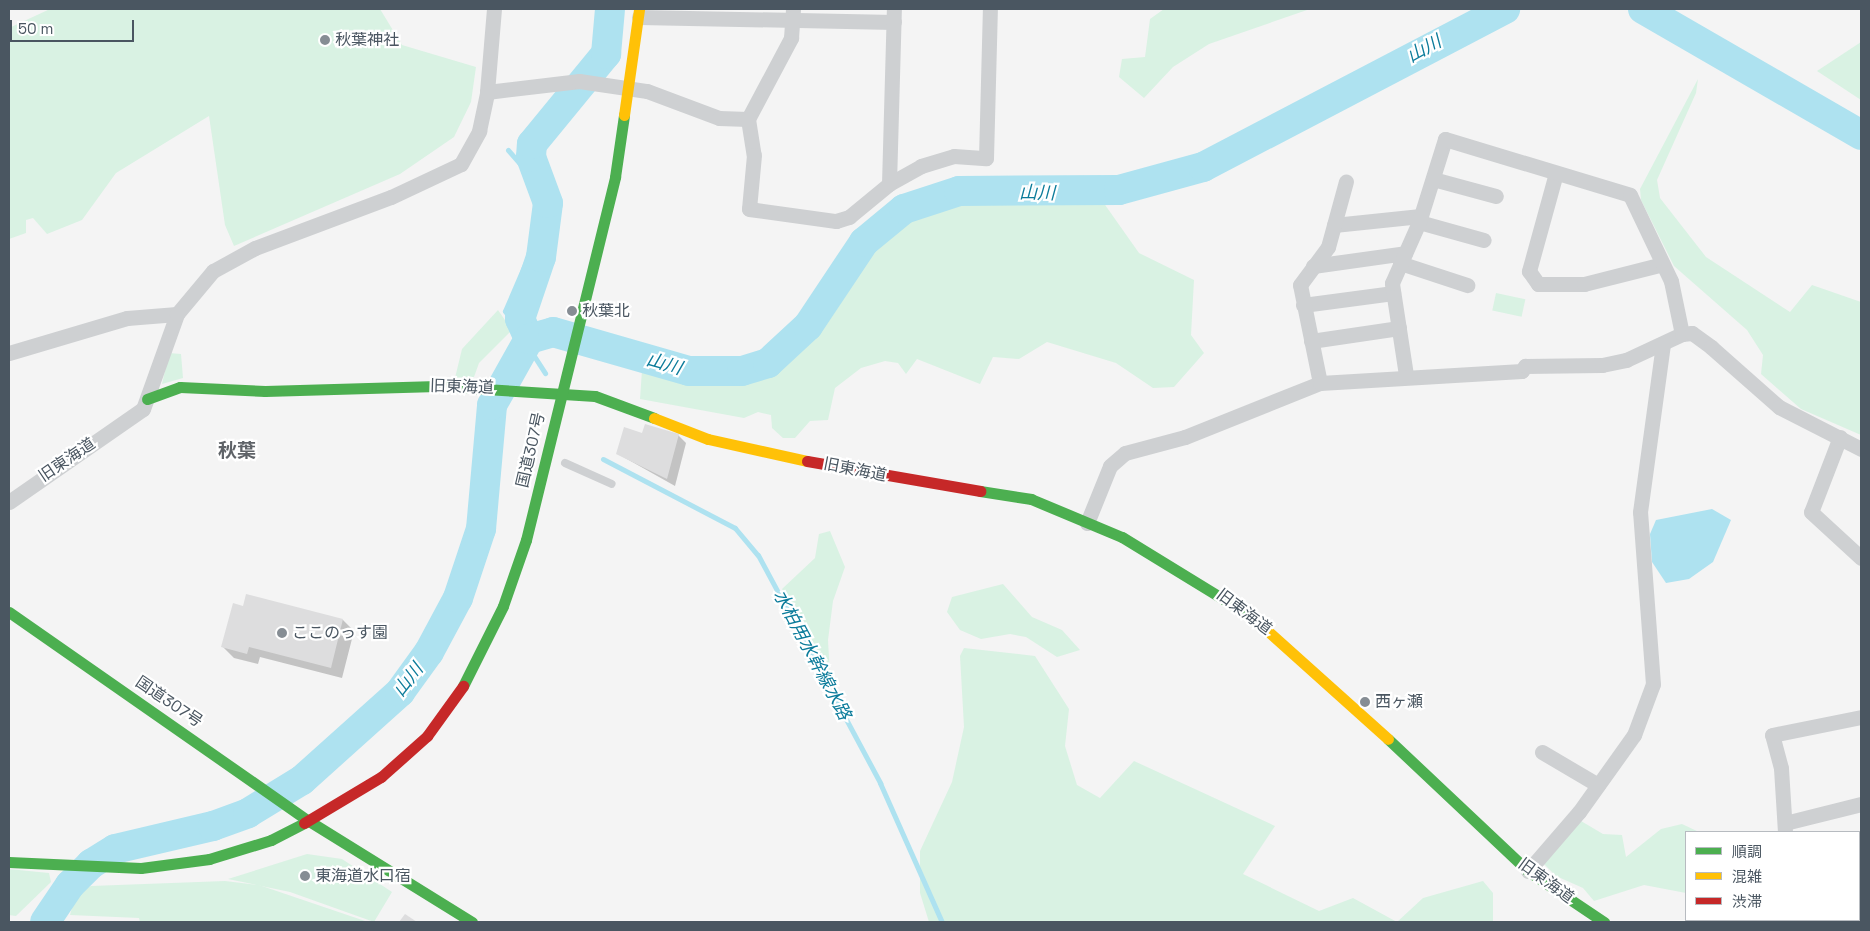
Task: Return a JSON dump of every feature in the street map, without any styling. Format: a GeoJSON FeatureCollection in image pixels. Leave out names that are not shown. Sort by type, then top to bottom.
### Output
{"type":"FeatureCollection","features":[{"type":"Feature","properties":{"kind":"main road","name":"国道307号"},"geometry":{"type":"LineString","coordinates":[[9,862],[141,868],[209,859],[271,840],[310,821],[380,777],[427,736],[466,682],[503,606],[526,540],[561,392],[581,318],[630,88],[639,13]]}},
{"type":"Feature","properties":{"kind":"main road","name":"旧東海道"},"geometry":{"type":"LineString","coordinates":[[147,399],[180,386],[265,391],[467,387],[561,392],[595,396],[708,439],[853,471],[1031,499],[1160,558],[1244,610],[1294,651],[1528,871],[1604,922]]}},
{"type":"Feature","properties":{"kind":"main road","name":"国道307号"},"geometry":{"type":"LineString","coordinates":[[9,612],[252,777],[310,821]]}},
{"type":"Feature","properties":{"kind":"main road"},"geometry":{"type":"LineString","coordinates":[[310,821],[472,922]]}},
{"type":"Feature","properties":{"kind":"street"},"geometry":{"type":"LineString","coordinates":[[147,399],[177,314],[202,280],[221,266],[419,186],[461,164],[478,130],[487,92],[494,9]]}},
{"type":"Feature","properties":{"kind":"street"},"geometry":{"type":"LineString","coordinates":[[792,15],[791,38],[748,119],[754,155],[749,210],[836,221],[849,217],[889,184],[921,166],[954,156],[986,158],[990,9]]}},
{"type":"Feature","properties":{"kind":"street"},"geometry":{"type":"LineString","coordinates":[[639,13],[894,16],[889,184]]}},
{"type":"Feature","properties":{"kind":"street"},"geometry":{"type":"LineString","coordinates":[[487,92],[586,83],[630,88],[710,116],[748,119]]}},
{"type":"Feature","properties":{"kind":"street"},"geometry":{"type":"LineString","coordinates":[[1406,375],[1392,283],[1420,219],[1445,138],[1630,196],[1663,264],[1682,334]]}},
{"type":"Feature","properties":{"kind":"street"},"geometry":{"type":"LineString","coordinates":[[1556,173],[1529,271],[1538,284],[1584,284],[1663,264]]}},
{"type":"Feature","properties":{"kind":"street"},"geometry":{"type":"LineString","coordinates":[[1433,179],[1496,196]]}},
{"type":"Feature","properties":{"kind":"street"},"geometry":{"type":"LineString","coordinates":[[1320,383],[1300,285],[1328,247],[1346,181]]}},
{"type":"Feature","properties":{"kind":"street"},"geometry":{"type":"LineString","coordinates":[[1334,225],[1420,219],[1484,240]]}},
{"type":"Feature","properties":{"kind":"street"},"geometry":{"type":"LineString","coordinates":[[1313,266],[1402,258],[1467,285]]}},
{"type":"Feature","properties":{"kind":"street"},"geometry":{"type":"LineString","coordinates":[[1303,305],[1393,293]]}},
{"type":"Feature","properties":{"kind":"street"},"geometry":{"type":"LineString","coordinates":[[9,353],[127,318],[177,314]]}},
{"type":"Feature","properties":{"kind":"street"},"geometry":{"type":"LineString","coordinates":[[1311,341],[1399,328]]}},
{"type":"Feature","properties":{"kind":"street"},"geometry":{"type":"LineString","coordinates":[[1087,523],[1110,466],[1125,453],[1185,436],[1320,383],[1406,375],[1602,365],[1663,345],[1682,334],[1692,333],[1711,347],[1779,407],[1861,449]]}},
{"type":"Feature","properties":{"kind":"street"},"geometry":{"type":"LineString","coordinates":[[1528,871],[1598,785],[1634,734],[1653,684],[1640,512],[1663,345]]}},
{"type":"Feature","properties":{"kind":"street","name":"旧東海道"},"geometry":{"type":"LineString","coordinates":[[9,502],[143,409],[147,399]]}},
{"type":"Feature","properties":{"kind":"street"},"geometry":{"type":"LineString","coordinates":[[1840,437],[1811,512],[1861,558]]}},
{"type":"Feature","properties":{"kind":"street"},"geometry":{"type":"LineString","coordinates":[[1861,716],[1772,735],[1781,768],[1785,828],[1861,804]]}},
{"type":"Feature","properties":{"kind":"street"},"geometry":{"type":"LineString","coordinates":[[1542,752],[1598,785]]}},
{"type":"Feature","properties":{"kind":"lane"},"geometry":{"type":"LineString","coordinates":[[565,463],[612,484]]}},
{"type":"Feature","properties":{"kind":"green space"},"geometry":{"type":"Polygon","coordinates":[[[50,9],[380,9],[402,45],[476,67],[471,102],[454,137],[400,174],[234,246],[225,225],[209,116],[116,173],[82,220],[47,234],[33,218],[26,220],[26,233],[9,239],[9,28],[50,9]]]}},
{"type":"Feature","properties":{"kind":"green space"},"geometry":{"type":"Polygon","coordinates":[[[1164,9],[1310,9],[1209,44],[1173,67],[1144,98],[1119,77],[1122,59],[1145,57],[1150,19],[1164,9]]]}},
{"type":"Feature","properties":{"kind":"green space"},"geometry":{"type":"Polygon","coordinates":[[[1861,42],[1861,100],[1817,71],[1861,42]]]}},
{"type":"Feature","properties":{"kind":"green space"},"geometry":{"type":"Polygon","coordinates":[[[1698,79],[1696,93],[1657,180],[1660,198],[1706,257],[1790,312],[1812,285],[1861,302],[1861,435],[1801,409],[1761,374],[1763,355],[1747,330],[1674,266],[1641,200],[1640,189],[1698,79]]]}},
{"type":"Feature","properties":{"kind":"green space"},"geometry":{"type":"Polygon","coordinates":[[[981,194],[1103,202],[1139,253],[1194,280],[1191,335],[1204,353],[1174,387],[1153,388],[1116,363],[1047,342],[1019,359],[993,357],[980,384],[917,359],[906,374],[898,363],[885,361],[861,368],[835,388],[828,420],[810,421],[795,438],[783,438],[772,428],[771,415],[758,412],[744,418],[640,399],[642,370],[706,385],[761,374],[808,339],[869,247],[908,212],[951,196],[981,194]]]}},
{"type":"Feature","properties":{"kind":"green space"},"geometry":{"type":"Polygon","coordinates":[[[1496,293],[1525,299],[1522,317],[1492,311],[1496,293]]]}},
{"type":"Feature","properties":{"kind":"green space"},"geometry":{"type":"Polygon","coordinates":[[[498,310],[512,330],[479,363],[474,377],[455,378],[462,349],[498,310]]]}},
{"type":"Feature","properties":{"kind":"green space"},"geometry":{"type":"Polygon","coordinates":[[[169,353],[181,354],[183,378],[162,384],[169,353]]]}},
{"type":"Feature","properties":{"kind":"green space"},"geometry":{"type":"Polygon","coordinates":[[[830,531],[845,567],[833,601],[828,640],[830,675],[782,589],[815,558],[819,534],[830,531]]]}},
{"type":"Feature","properties":{"kind":"green space"},"geometry":{"type":"Polygon","coordinates":[[[1003,584],[1032,617],[1062,630],[1080,650],[1057,657],[1026,637],[1010,634],[981,639],[960,630],[947,612],[952,597],[1003,584]]]}},
{"type":"Feature","properties":{"kind":"green space"},"geometry":{"type":"Polygon","coordinates":[[[964,648],[1035,656],[1069,709],[1065,746],[1077,785],[1100,798],[1134,761],[1275,826],[1243,874],[1319,911],[1353,898],[1397,922],[929,922],[920,893],[920,851],[952,782],[964,727],[960,656],[964,648]]]}},
{"type":"Feature","properties":{"kind":"green space"},"geometry":{"type":"Polygon","coordinates":[[[1581,821],[1603,834],[1622,835],[1626,857],[1661,829],[1682,824],[1697,831],[1685,831],[1685,893],[1644,885],[1594,901],[1583,888],[1556,876],[1544,864],[1581,821]]]}},
{"type":"Feature","properties":{"kind":"green space"},"geometry":{"type":"Polygon","coordinates":[[[307,854],[342,859],[392,892],[374,922],[290,892],[228,879],[307,854]]]}},
{"type":"Feature","properties":{"kind":"green space"},"geometry":{"type":"Polygon","coordinates":[[[9,869],[49,873],[51,882],[16,916],[9,915],[9,869]]]}},
{"type":"Feature","properties":{"kind":"green space"},"geometry":{"type":"Polygon","coordinates":[[[225,881],[259,885],[368,922],[140,922],[139,918],[70,915],[76,893],[91,886],[225,881]]]}},
{"type":"Feature","properties":{"kind":"green space"},"geometry":{"type":"Polygon","coordinates":[[[1483,881],[1493,893],[1493,921],[1528,922],[1397,922],[1423,898],[1483,881]]]}},
{"type":"Feature","properties":{"kind":"green space"},"geometry":{"type":"Polygon","coordinates":[[[1860,898],[1861,921],[1836,922],[1860,921],[1860,898]]]}},
{"type":"Feature","properties":{"kind":"water"},"geometry":{"type":"Polygon","coordinates":[[[1712,509],[1731,520],[1713,562],[1689,579],[1666,583],[1652,562],[1650,534],[1656,520],[1712,509]]]}},
{"type":"Feature","properties":{"kind":"building"},"geometry":{"type":"Polygon","coordinates":[[[645,424],[679,434],[667,479],[616,454],[624,427],[642,433],[645,424]]]}},
{"type":"Feature","properties":{"kind":"building","name":"ここのっす園"},"geometry":{"type":"Polygon","coordinates":[[[246,594],[343,619],[331,668],[249,647],[247,654],[221,647],[233,603],[243,606],[246,594]]]}},
{"type":"Feature","properties":{"kind":"building"},"geometry":{"type":"Polygon","coordinates":[[[405,914],[417,922],[399,922],[405,914]]]}},
{"type":"Feature","properties":{"kind":"waterway"},"geometry":{"type":"LineString","coordinates":[[529,339],[520,319],[541,257],[548,203],[531,157],[532,144],[606,54],[610,9]]}},
{"type":"Feature","properties":{"kind":"waterway","name":"山川"},"geometry":{"type":"LineString","coordinates":[[45,922],[70,885],[91,864],[115,849],[213,826],[248,813],[302,780],[400,692],[429,652],[458,598],[481,529],[492,405],[529,339],[553,332],[689,371],[742,371],[768,363],[808,326],[864,242],[904,209],[959,191],[1119,190],[1203,167],[1505,9]]}},
{"type":"Feature","properties":{"kind":"waterway","name":"山川"},"geometry":{"type":"LineString","coordinates":[[1643,9],[1861,135]]}},
{"type":"Feature","properties":{"kind":"waterway","name":"水柏用水幹線水路"},"geometry":{"type":"LineString","coordinates":[[508,150],[530,175],[537,214],[529,255],[505,311],[545,373]]}},
{"type":"Feature","properties":{"kind":"waterway","name":"水柏用水幹線水路"},"geometry":{"type":"LineString","coordinates":[[603,459],[735,528],[758,555],[880,783],[942,922]]}},
{"type":"Feature","properties":{"kind":"traffic: fast"},"geometry":{"type":"LineString","coordinates":[[463,686],[503,606],[526,540],[615,177],[624,115]]}},
{"type":"Feature","properties":{"kind":"traffic: fast"},"geometry":{"type":"LineString","coordinates":[[147,399],[180,387],[265,391],[437,386],[595,396],[654,418]]}},
{"type":"Feature","properties":{"kind":"traffic: fast"},"geometry":{"type":"LineString","coordinates":[[980,491],[1031,499],[1122,537],[1251,616]]}},
{"type":"Feature","properties":{"kind":"traffic: fast"},"geometry":{"type":"LineString","coordinates":[[9,612],[309,821]]}},
{"type":"Feature","properties":{"kind":"traffic: fast"},"geometry":{"type":"LineString","coordinates":[[1388,739],[1528,871],[1604,922]]}},
{"type":"Feature","properties":{"kind":"traffic: fast"},"geometry":{"type":"LineString","coordinates":[[309,821],[472,922]]}},
{"type":"Feature","properties":{"kind":"traffic: fast"},"geometry":{"type":"LineString","coordinates":[[9,862],[141,868],[209,859],[271,840],[304,823]]}},
{"type":"Feature","properties":{"kind":"traffic: slow"},"geometry":{"type":"LineString","coordinates":[[624,115],[639,9]]}},
{"type":"Feature","properties":{"kind":"traffic: slow"},"geometry":{"type":"LineString","coordinates":[[654,418],[708,439],[807,461]]}},
{"type":"Feature","properties":{"kind":"traffic: slow"},"geometry":{"type":"LineString","coordinates":[[1251,616],[1388,739]]}},
{"type":"Feature","properties":{"kind":"traffic: jam"},"geometry":{"type":"LineString","coordinates":[[807,461],[980,491]]}},
{"type":"Feature","properties":{"kind":"traffic: jam"},"geometry":{"type":"LineString","coordinates":[[304,823],[381,777],[427,736],[463,686]]}},
{"type":"Feature","properties":{"kind":"place","name":"秋葉神社"},"geometry":{"type":"Point","coordinates":[325,40]}},
{"type":"Feature","properties":{"kind":"place","name":"秋葉北"},"geometry":{"type":"Point","coordinates":[572,311]}},
{"type":"Feature","properties":{"kind":"place","name":"ここのっす園"},"geometry":{"type":"Point","coordinates":[282,633]}},
{"type":"Feature","properties":{"kind":"place","name":"西ヶ瀬"},"geometry":{"type":"Point","coordinates":[1365,702]}},
{"type":"Feature","properties":{"kind":"place","name":"東海道水口宿"},"geometry":{"type":"Point","coordinates":[305,876]}},
{"type":"Feature","properties":{"kind":"district","name":"秋葉"},"geometry":{"type":"Point","coordinates":[237,451]}}]}
